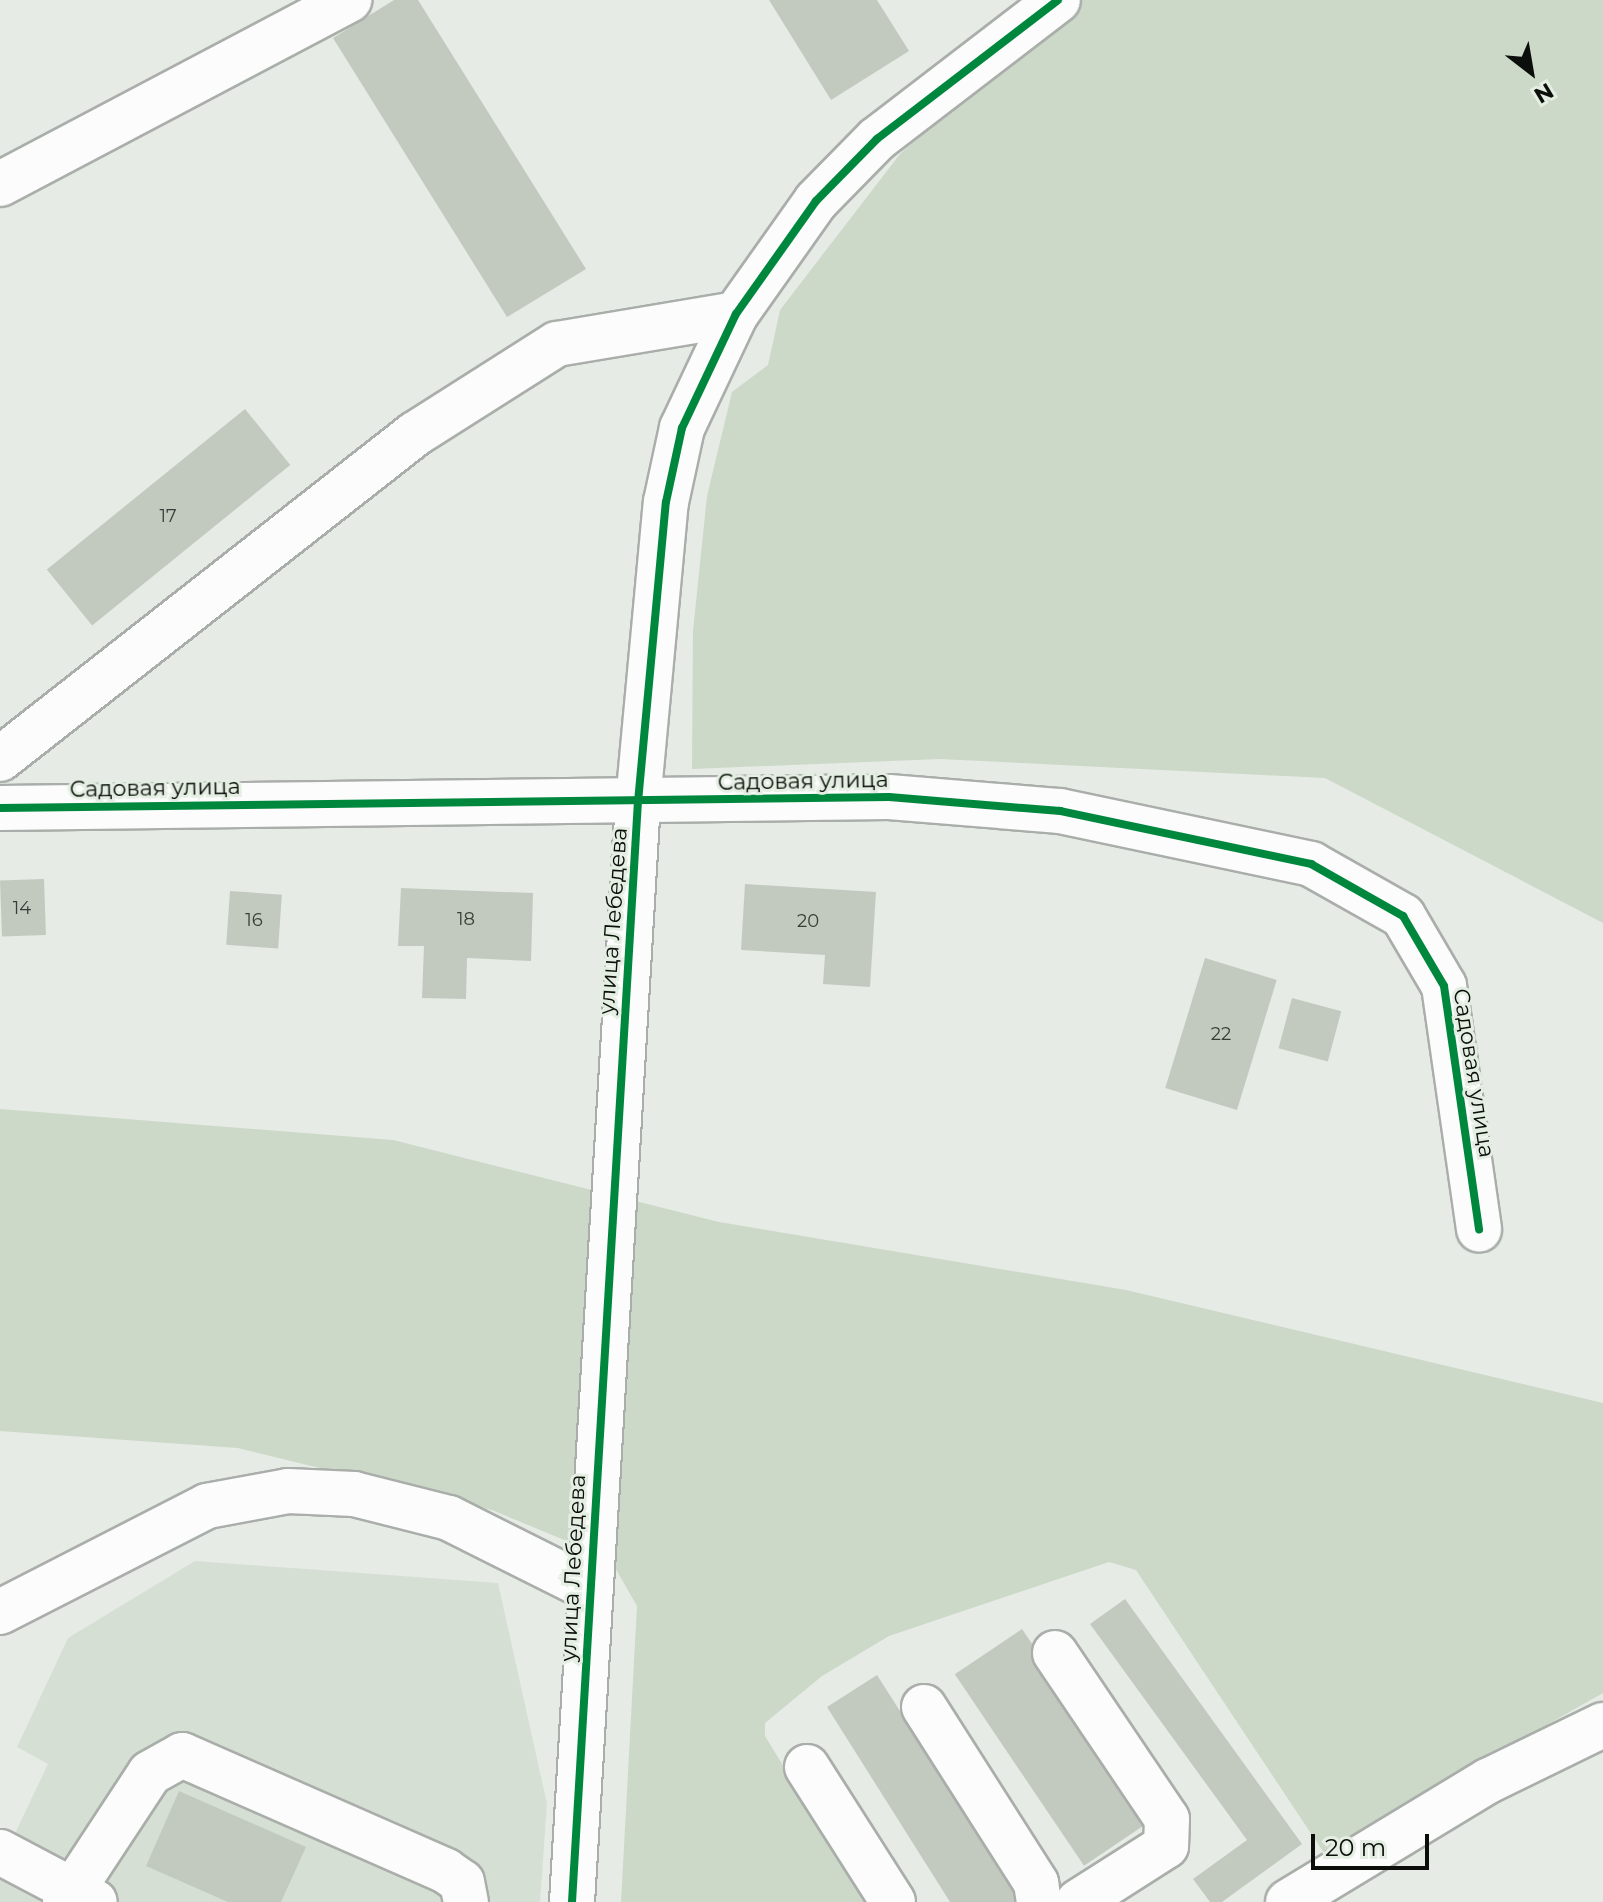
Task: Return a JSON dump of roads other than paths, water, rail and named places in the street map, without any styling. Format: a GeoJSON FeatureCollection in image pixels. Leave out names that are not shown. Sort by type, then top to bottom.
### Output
{"type":"FeatureCollection","features":[{"type":"Feature","properties":{"kind":"street"},"geometry":{"type":"LineString","coordinates":[[0,184],[349,0]]}},
{"type":"Feature","properties":{"kind":"street","name":"улица Лебедева"},"geometry":{"type":"LineString","coordinates":[[572,1902],[638,802],[666,502],[682,428],[736,314],[816,201],[877,139],[1058,0]]}},
{"type":"Feature","properties":{"kind":"street"},"geometry":{"type":"LineString","coordinates":[[0,759],[415,434],[557,344],[736,314]]}},
{"type":"Feature","properties":{"kind":"street","name":"Садовая улица"},"geometry":{"type":"LineString","coordinates":[[0,808],[889,797],[1060,811],[1249,847],[1360,886],[1403,916],[1444,986],[1479,1230]]}},
{"type":"Feature","properties":{"kind":"street"},"geometry":{"type":"LineString","coordinates":[[0,1612],[207,1506],[288,1491],[354,1494],[449,1518],[589,1588]]}},
{"type":"Feature","properties":{"kind":"street"},"geometry":{"type":"LineString","coordinates":[[1055,1653],[1167,1819],[1166,1846],[1078,1902]]}},
{"type":"Feature","properties":{"kind":"street"},"geometry":{"type":"LineString","coordinates":[[924,1707],[1036,1883],[1039,1902]]}},
{"type":"Feature","properties":{"kind":"street"},"geometry":{"type":"LineString","coordinates":[[1288,1902],[1488,1781],[1603,1725]]}},
{"type":"Feature","properties":{"kind":"street"},"geometry":{"type":"LineString","coordinates":[[2,1853],[77,1899],[150,1773],[182,1755],[446,1871],[462,1882],[466,1902]]}},
{"type":"Feature","properties":{"kind":"street"},"geometry":{"type":"LineString","coordinates":[[807,1767],[893,1902]]}}]}
